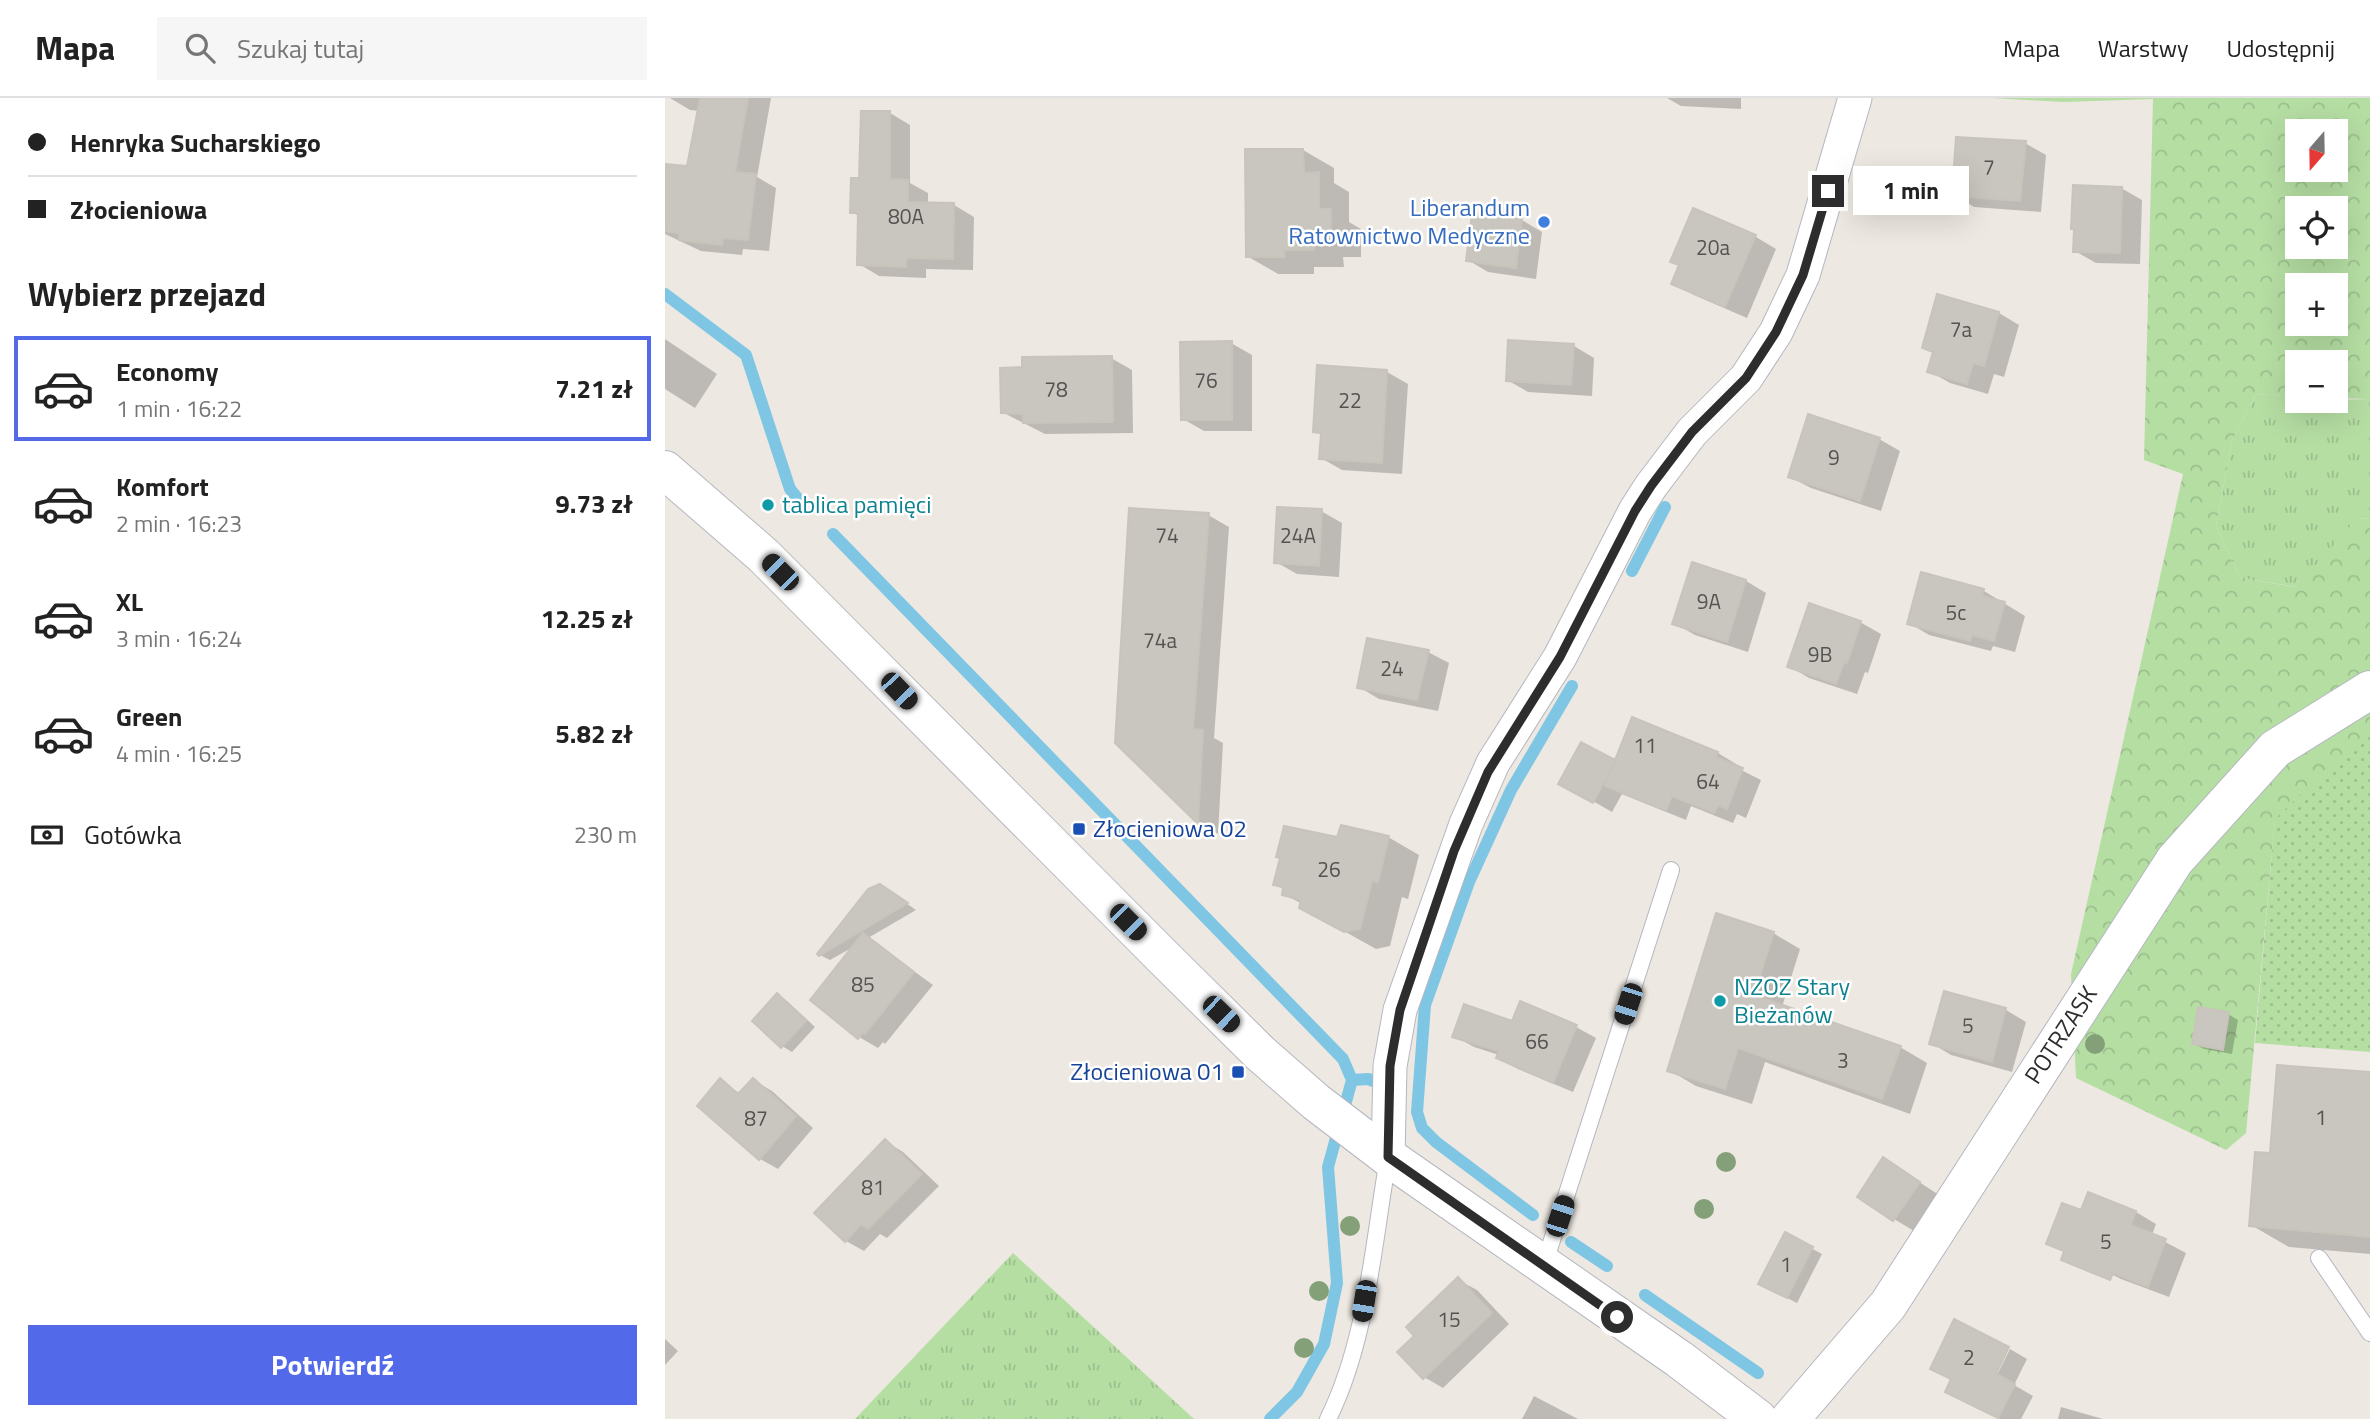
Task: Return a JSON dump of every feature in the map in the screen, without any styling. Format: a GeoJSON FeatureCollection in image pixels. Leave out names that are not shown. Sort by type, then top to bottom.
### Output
{"type":"FeatureCollection","features":[{"type":"Feature","properties":{"kind":"street"},"geometry":{"type":"LineString","coordinates":[[1375,1147],[1400,1010],[1465,824],[1493,763],[1560,657],[1635,511],[1692,432],[1746,378],[1776,332],[1803,275],[1855,98]]}},
{"type":"Feature","properties":{"kind":"street"},"geometry":{"type":"LineString","coordinates":[[665,470],[764,556],[1172,966],[1261,1053],[1316,1102],[1375,1147],[1679,1359],[1758,1419]]}},
{"type":"Feature","properties":{"kind":"street","name":"POTRZASK"},"geometry":{"type":"LineString","coordinates":[[1790,1419],[1888,1305],[2175,860],[2275,749],[2370,690]]}},
{"type":"Feature","properties":{"kind":"lane"},"geometry":{"type":"LineString","coordinates":[[1544,1265],[1671,870]]}},
{"type":"Feature","properties":{"kind":"lane"},"geometry":{"type":"LineString","coordinates":[[1328,1419],[1343,1390],[1352,1363],[1375,1147]]}},
{"type":"Feature","properties":{"kind":"lane"},"geometry":{"type":"LineString","coordinates":[[2319,1258],[2370,1333]]}},
{"type":"Feature","properties":{"kind":"green space"},"geometry":{"type":"Polygon","coordinates":[[[1991,98],[2370,98],[2370,399],[2348,398],[2348,350],[2285,350],[2285,396],[2256,394],[2232,441],[2216,526],[2240,578],[2296,587],[2358,518],[2370,519],[2370,831],[2275,820],[2246,1133],[2226,1150],[2076,1078],[2071,974],[2183,474],[2144,460],[2153,99],[2063,102],[1991,98]]]}},
{"type":"Feature","properties":{"kind":"green space"},"geometry":{"type":"Polygon","coordinates":[[[2256,394],[2285,396],[2285,413],[2348,413],[2348,400],[2370,399],[2370,519],[2358,518],[2297,587],[2240,578],[2216,526],[2232,441],[2256,394]]]}},
{"type":"Feature","properties":{"kind":"green space"},"geometry":{"type":"Polygon","coordinates":[[[2370,729],[2370,1052],[2255,1043],[2275,819],[2370,729]]]}},
{"type":"Feature","properties":{"kind":"green space"},"geometry":{"type":"Polygon","coordinates":[[[1013,1253],[1194,1419],[855,1419],[1013,1253]]]}},
{"type":"Feature","properties":{"kind":"building"},"geometry":{"type":"Polygon","coordinates":[[[700,98],[748,98],[735,172],[756,174],[748,240],[723,238],[722,245],[679,240],[679,233],[665,231],[665,164],[687,166],[700,98]]]}},
{"type":"Feature","properties":{"kind":"building"},"geometry":{"type":"Polygon","coordinates":[[[861,111],[890,111],[890,179],[908,180],[908,202],[954,203],[953,259],[906,258],[906,267],[857,265],[858,213],[850,213],[851,178],[859,178],[861,111]]]}},
{"type":"Feature","properties":{"kind":"building"},"geometry":{"type":"Polygon","coordinates":[[[1956,137],[2026,141],[2020,201],[1952,196],[1956,137]]]}},
{"type":"Feature","properties":{"kind":"building"},"geometry":{"type":"Polygon","coordinates":[[[1245,149],[1303,149],[1304,173],[1319,172],[1319,209],[1331,209],[1331,241],[1313,241],[1314,250],[1284,250],[1284,257],[1246,257],[1245,149]]]}},
{"type":"Feature","properties":{"kind":"building"},"geometry":{"type":"Polygon","coordinates":[[[2073,185],[2122,187],[2120,253],[2073,252],[2073,185]]]}},
{"type":"Feature","properties":{"kind":"building"},"geometry":{"type":"Polygon","coordinates":[[[1693,208],[1756,235],[1725,307],[1671,284],[1679,265],[1670,262],[1693,208]]]}},
{"type":"Feature","properties":{"kind":"building"},"geometry":{"type":"Polygon","coordinates":[[[1472,213],[1522,219],[1516,268],[1466,261],[1472,213]]]}},
{"type":"Feature","properties":{"kind":"building"},"geometry":{"type":"Polygon","coordinates":[[[1937,294],[1999,312],[1984,366],[1973,363],[1967,384],[1927,372],[1933,352],[1922,348],[1937,294]]]}},
{"type":"Feature","properties":{"kind":"building"},"geometry":{"type":"Polygon","coordinates":[[[1508,340],[1574,344],[1571,385],[1506,381],[1508,340]]]}},
{"type":"Feature","properties":{"kind":"building"},"geometry":{"type":"Polygon","coordinates":[[[1232,341],[1232,420],[1181,420],[1180,342],[1232,341]]]}},
{"type":"Feature","properties":{"kind":"building"},"geometry":{"type":"Polygon","coordinates":[[[1112,356],[1113,422],[1023,423],[1023,414],[1001,413],[1000,368],[1022,367],[1022,357],[1112,356]]]}},
{"type":"Feature","properties":{"kind":"building"},"geometry":{"type":"Polygon","coordinates":[[[1317,365],[1387,370],[1382,463],[1319,459],[1321,433],[1313,432],[1317,365]]]}},
{"type":"Feature","properties":{"kind":"building"},"geometry":{"type":"Polygon","coordinates":[[[1808,414],[1880,438],[1860,501],[1788,477],[1808,414]]]}},
{"type":"Feature","properties":{"kind":"building"},"geometry":{"type":"Polygon","coordinates":[[[1277,507],[1322,509],[1319,566],[1274,563],[1277,507]]]}},
{"type":"Feature","properties":{"kind":"building"},"geometry":{"type":"Polygon","coordinates":[[[1129,508],[1209,513],[1193,729],[1203,730],[1198,824],[1115,743],[1129,508]]]}},
{"type":"Feature","properties":{"kind":"building"},"geometry":{"type":"Polygon","coordinates":[[[1692,562],[1746,580],[1727,642],[1672,624],[1692,562]]]}},
{"type":"Feature","properties":{"kind":"building"},"geometry":{"type":"Polygon","coordinates":[[[1921,572],[1984,589],[1982,596],[2005,602],[1994,641],[1972,635],[1970,641],[1907,624],[1921,572]]]}},
{"type":"Feature","properties":{"kind":"building"},"geometry":{"type":"Polygon","coordinates":[[[1809,603],[1861,621],[1847,663],[1844,662],[1836,684],[1787,667],[1809,603]]]}},
{"type":"Feature","properties":{"kind":"building"},"geometry":{"type":"Polygon","coordinates":[[[1367,638],[1429,650],[1417,700],[1357,688],[1367,638]]]}},
{"type":"Feature","properties":{"kind":"building"},"geometry":{"type":"Polygon","coordinates":[[[1632,717],[1718,752],[1716,757],[1743,768],[1727,809],[1718,805],[1714,813],[1672,796],[1666,811],[1605,786],[1615,761],[1593,803],[1558,784],[1581,742],[1615,760],[1632,717]]]}},
{"type":"Feature","properties":{"kind":"building"},"geometry":{"type":"Polygon","coordinates":[[[1341,825],[1389,836],[1378,882],[1372,881],[1360,929],[1344,932],[1299,908],[1301,900],[1282,895],[1283,887],[1273,885],[1280,858],[1276,857],[1284,826],[1337,837],[1341,825]]]}},
{"type":"Feature","properties":{"kind":"building"},"geometry":{"type":"Polygon","coordinates":[[[880,884],[908,903],[819,956],[817,954],[868,889],[880,884]]]}},
{"type":"Feature","properties":{"kind":"building"},"geometry":{"type":"Polygon","coordinates":[[[1716,913],[1774,932],[1754,995],[1901,1046],[1882,1099],[1738,1048],[1725,1089],[1667,1071],[1716,913]]]}},
{"type":"Feature","properties":{"kind":"building"},"geometry":{"type":"Polygon","coordinates":[[[863,933],[914,972],[865,1034],[863,1032],[858,1039],[810,1000],[863,933]]]}},
{"type":"Feature","properties":{"kind":"building"},"geometry":{"type":"Polygon","coordinates":[[[1944,991],[2006,1008],[1992,1062],[1929,1044],[1944,991]]]}},
{"type":"Feature","properties":{"kind":"building"},"geometry":{"type":"Polygon","coordinates":[[[777,993],[806,1021],[781,1048],[752,1021],[777,993]]]}},
{"type":"Feature","properties":{"kind":"building"},"geometry":{"type":"Polygon","coordinates":[[[1520,1001],[1577,1025],[1553,1083],[1496,1058],[1499,1051],[1452,1037],[1464,1004],[1512,1021],[1520,1001]]]}},
{"type":"Feature","properties":{"kind":"building"},"geometry":{"type":"Polygon","coordinates":[[[2198,1007],[2229,1012],[2223,1050],[2192,1044],[2198,1007]]]}},
{"type":"Feature","properties":{"kind":"building"},"geometry":{"type":"Polygon","coordinates":[[[2277,1065],[2370,1072],[2370,1237],[2249,1226],[2255,1152],[2270,1153],[2277,1065]]]}},
{"type":"Feature","properties":{"kind":"building"},"geometry":{"type":"Polygon","coordinates":[[[720,1078],[738,1094],[753,1078],[796,1116],[759,1160],[697,1106],[720,1078]]]}},
{"type":"Feature","properties":{"kind":"building"},"geometry":{"type":"Polygon","coordinates":[[[885,1139],[922,1174],[868,1229],[861,1224],[845,1242],[814,1213],[885,1139]]]}},
{"type":"Feature","properties":{"kind":"building"},"geometry":{"type":"Polygon","coordinates":[[[1883,1157],[1920,1182],[1893,1221],[1857,1197],[1883,1157]]]}},
{"type":"Feature","properties":{"kind":"building"},"geometry":{"type":"Polygon","coordinates":[[[2088,1192],[2136,1211],[2131,1225],[2166,1239],[2148,1287],[2113,1273],[2110,1280],[2061,1260],[2064,1251],[2046,1244],[2062,1203],[2081,1210],[2088,1192]]]}},
{"type":"Feature","properties":{"kind":"building"},"geometry":{"type":"Polygon","coordinates":[[[1785,1232],[1813,1247],[1787,1298],[1758,1284],[1785,1232]]]}},
{"type":"Feature","properties":{"kind":"building"},"geometry":{"type":"Polygon","coordinates":[[[1458,1277],[1492,1313],[1423,1379],[1397,1352],[1414,1336],[1406,1327],[1458,1277]]]}},
{"type":"Feature","properties":{"kind":"building"},"geometry":{"type":"Polygon","coordinates":[[[1954,1319],[2009,1347],[1996,1374],[2015,1384],[1998,1418],[1945,1392],[1951,1379],[1930,1369],[1954,1319]]]}},
{"type":"Feature","properties":{"kind":"waterway"},"geometry":{"type":"LineString","coordinates":[[665,294],[746,355],[790,489],[799,500]]}},
{"type":"Feature","properties":{"kind":"waterway"},"geometry":{"type":"LineString","coordinates":[[1632,571],[1665,507]]}},
{"type":"Feature","properties":{"kind":"waterway"},"geometry":{"type":"LineString","coordinates":[[833,534],[1343,1059],[1352,1080],[1328,1167],[1337,1283],[1324,1344],[1297,1392],[1270,1419]]}},
{"type":"Feature","properties":{"kind":"waterway"},"geometry":{"type":"LineString","coordinates":[[1533,1215],[1436,1142],[1422,1128],[1417,1112],[1425,1005],[1469,882],[1511,790],[1572,686]]}},
{"type":"Feature","properties":{"kind":"waterway"},"geometry":{"type":"LineString","coordinates":[[1352,1080],[1368,1079],[1379,1083]]}},
{"type":"Feature","properties":{"kind":"waterway"},"geometry":{"type":"LineString","coordinates":[[1571,1242],[1607,1266]]}},
{"type":"Feature","properties":{"kind":"waterway"},"geometry":{"type":"LineString","coordinates":[[1645,1295],[1758,1373]]}},
{"type":"Feature","properties":{"kind":"place","name":"Liberandum Ratownictwo Medyczne"},"geometry":{"type":"Point","coordinates":[1544,222]}},
{"type":"Feature","properties":{"kind":"place","name":"tablica pamięci"},"geometry":{"type":"Point","coordinates":[768,505]}},
{"type":"Feature","properties":{"kind":"place","name":"Złocieniowa 02"},"geometry":{"type":"Point","coordinates":[1079,829]}},
{"type":"Feature","properties":{"kind":"place","name":"NZOZ Stary Bieżanów"},"geometry":{"type":"Point","coordinates":[1720,1001]}},
{"type":"Feature","properties":{"kind":"place","name":"Złocieniowa 01"},"geometry":{"type":"Point","coordinates":[1238,1072]}},
{"type":"Feature","properties":{"kind":"route"},"geometry":{"type":"LineString","coordinates":[[1617,1317],[1388,1157],[1390,1066],[1400,1010],[1454,851],[1493,763],[1560,657],[1635,511],[1651,486],[1682,443],[1746,378],[1776,332],[1803,275],[1828,191]]}}]}
